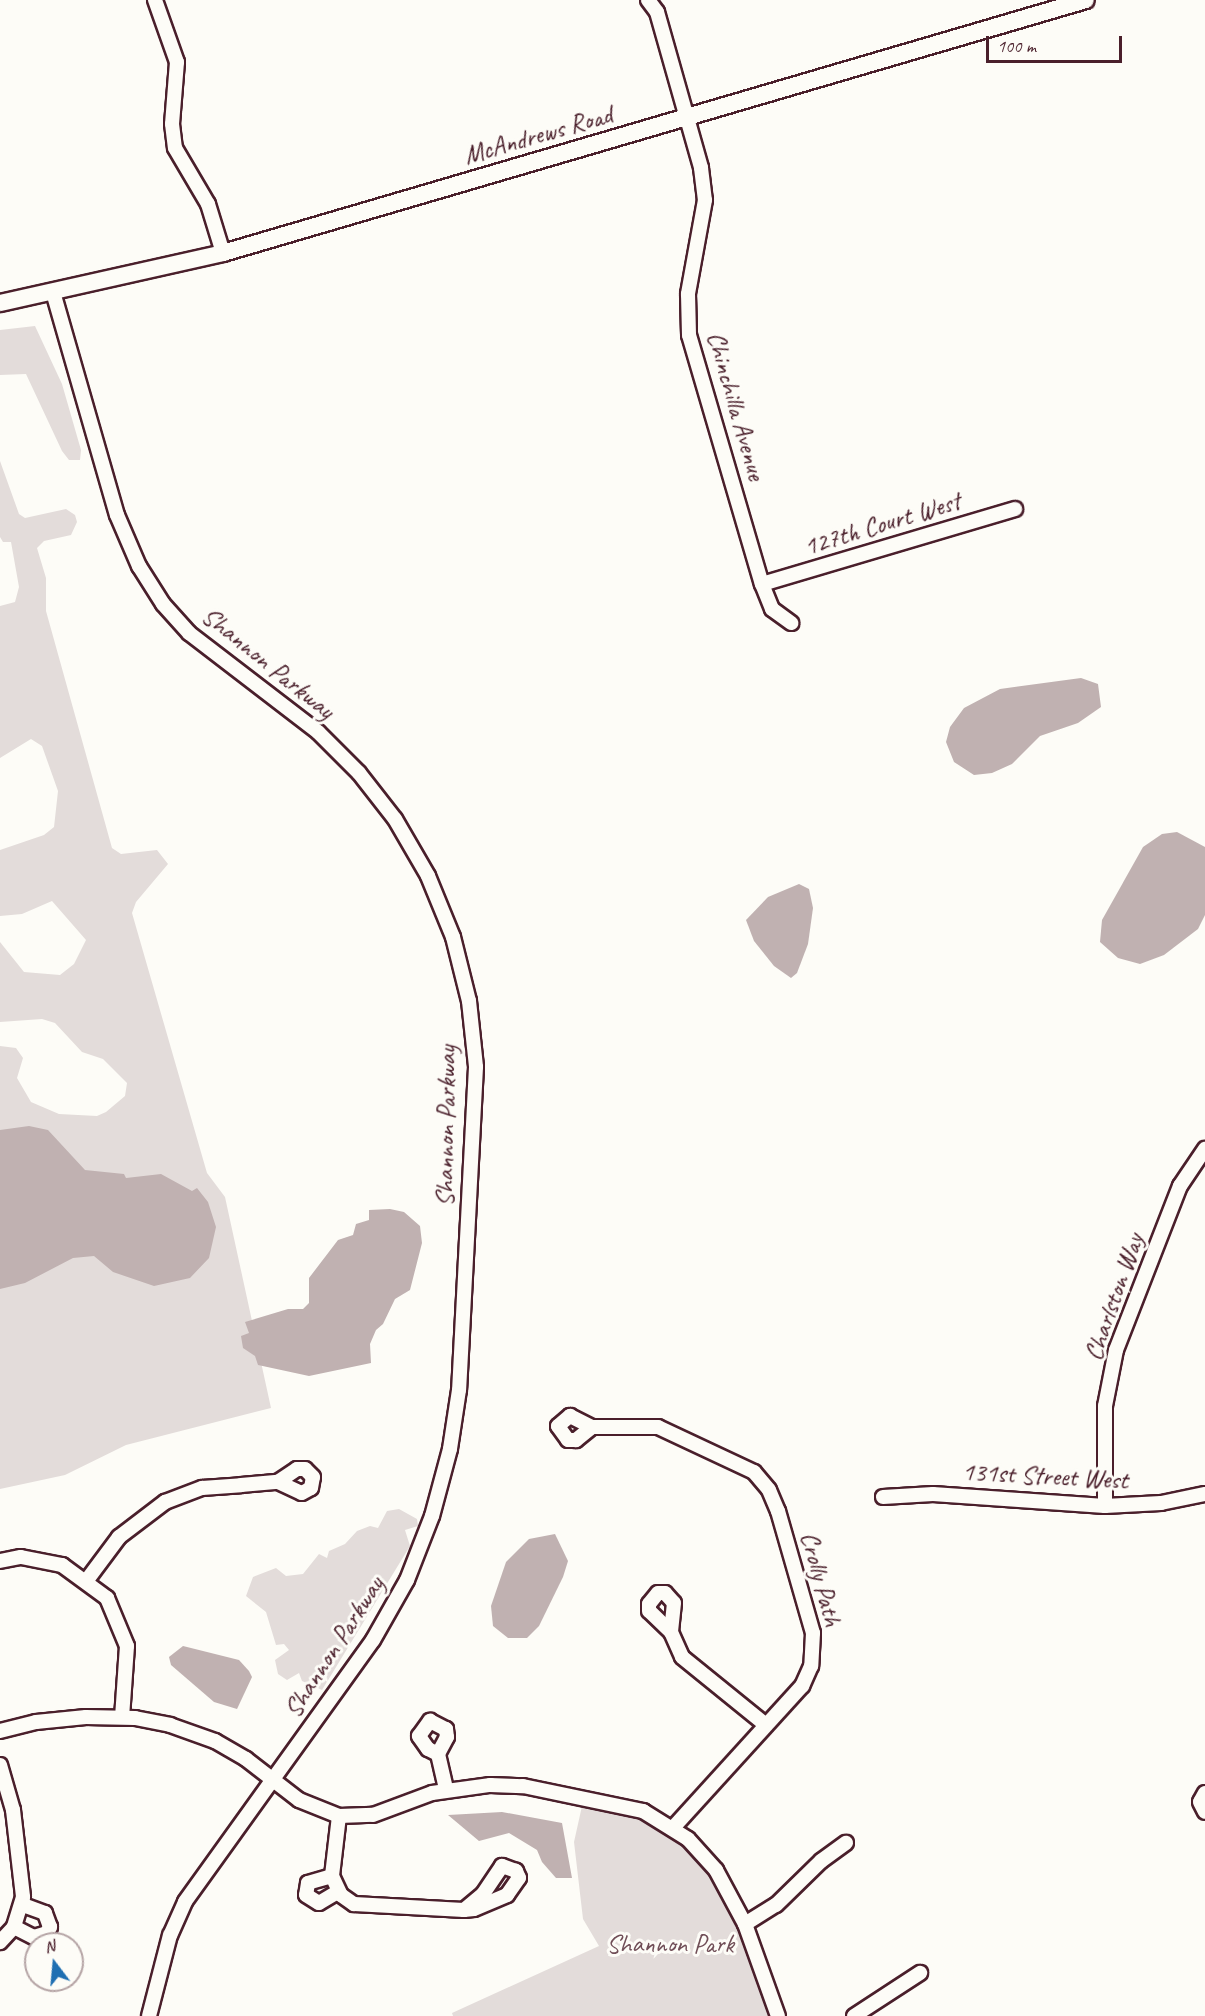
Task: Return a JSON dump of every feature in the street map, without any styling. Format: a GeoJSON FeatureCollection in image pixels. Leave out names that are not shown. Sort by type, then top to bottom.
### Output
{"type":"FeatureCollection","features":[{"type":"Feature","properties":{"kind":"main road","name":"McAndrews Road"},"geometry":{"type":"LineString","coordinates":[[0,303],[223,253],[1086,0]]}},
{"type":"Feature","properties":{"kind":"street"},"geometry":{"type":"LineString","coordinates":[[155,0],[177,62],[172,124],[175,148],[208,204],[223,253]]}},
{"type":"Feature","properties":{"kind":"street","name":"Chinchilla Avenue"},"geometry":{"type":"LineString","coordinates":[[648,0],[657,12],[701,168],[705,200],[688,294],[689,335],[762,585],[772,609],[791,623]]}},
{"type":"Feature","properties":{"kind":"street","name":"Shannon Parkway"},"geometry":{"type":"LineString","coordinates":[[53,292],[117,515],[139,566],[163,603],[189,633],[318,732],[359,773],[395,819],[428,876],[449,927],[469,1001],[476,1067],[459,1390],[450,1449],[432,1516],[407,1580],[373,1640],[185,1902],[170,1935],[149,2016]]}},
{"type":"Feature","properties":{"kind":"street","name":"127th Court West"},"geometry":{"type":"LineString","coordinates":[[762,585],[1015,509]]}},
{"type":"Feature","properties":{"kind":"street","name":"Charlston Way"},"geometry":{"type":"LineString","coordinates":[[1105,1506],[1105,1406],[1116,1350],[1180,1186],[1205,1149]]}},
{"type":"Feature","properties":{"kind":"street","name":"Crolly Path"},"geometry":{"type":"LineString","coordinates":[[592,1427],[640,1425],[667,1430],[738,1461],[754,1472],[769,1490],[814,1645],[802,1686],[674,1828]]}},
{"type":"Feature","properties":{"kind":"street"},"geometry":{"type":"LineString","coordinates":[[87,1580],[119,1537],[165,1502],[202,1488],[278,1482]]}},
{"type":"Feature","properties":{"kind":"street","name":"131st Street West"},"geometry":{"type":"LineString","coordinates":[[883,1497],[933,1494],[1105,1506],[1161,1503],[1205,1494]]}},
{"type":"Feature","properties":{"kind":"street"},"geometry":{"type":"LineString","coordinates":[[0,1562],[21,1557],[46,1560],[87,1580],[107,1598],[124,1633],[127,1660],[122,1717]]}},
{"type":"Feature","properties":{"kind":"street"},"geometry":{"type":"LineString","coordinates":[[670,1632],[682,1657],[766,1725]]}},
{"type":"Feature","properties":{"kind":"street"},"geometry":{"type":"LineString","coordinates":[[0,1731],[36,1722],[122,1717],[170,1725],[203,1736],[246,1759],[307,1805],[339,1816],[374,1815],[446,1790],[479,1785],[523,1786],[618,1803],[674,1828],[711,1863],[744,1924],[778,2016]]}},
{"type":"Feature","properties":{"kind":"street"},"geometry":{"type":"LineString","coordinates":[[438,1754],[446,1790]]}},
{"type":"Feature","properties":{"kind":"street"},"geometry":{"type":"LineString","coordinates":[[0,1765],[14,1810],[22,1905],[14,1927],[0,1942]]}},
{"type":"Feature","properties":{"kind":"street"},"geometry":{"type":"LineString","coordinates":[[1205,1793],[1200,1802],[1205,1812]]}},
{"type":"Feature","properties":{"kind":"street"},"geometry":{"type":"LineString","coordinates":[[339,1816],[332,1876],[339,1891],[354,1904],[464,1910]]}},
{"type":"Feature","properties":{"kind":"street"},"geometry":{"type":"LineString","coordinates":[[744,1924],[776,1905],[820,1861],[846,1843]]}},
{"type":"Feature","properties":{"kind":"street"},"geometry":{"type":"LineString","coordinates":[[332,1876],[308,1883],[306,1895],[318,1903],[339,1891]]}},
{"type":"Feature","properties":{"kind":"street"},"geometry":{"type":"LineString","coordinates":[[14,1927],[34,1937],[47,1933],[50,1927],[45,1913],[22,1905]]}},
{"type":"Feature","properties":{"kind":"street"},"geometry":{"type":"LineString","coordinates":[[854,2016],[920,1973]]}},
{"type":"Feature","properties":{"kind":"green space"},"geometry":{"type":"Polygon","coordinates":[[[35,326],[62,384],[81,450],[80,460],[69,460],[62,451],[26,374],[0,375],[0,330],[35,326]]]}},
{"type":"Feature","properties":{"kind":"green space"},"geometry":{"type":"Polygon","coordinates":[[[0,461],[19,514],[25,518],[66,509],[75,515],[77,522],[71,535],[44,541],[37,548],[46,578],[46,611],[112,848],[121,854],[157,850],[168,864],[136,902],[132,913],[207,1173],[225,1197],[271,1408],[126,1445],[65,1475],[0,1489],[0,1046],[16,1048],[23,1058],[17,1078],[31,1102],[59,1114],[97,1116],[106,1112],[125,1096],[127,1083],[103,1059],[82,1052],[55,1023],[42,1019],[0,1022],[0,942],[24,972],[60,975],[74,964],[86,940],[52,901],[22,914],[0,916],[0,850],[44,835],[54,827],[58,791],[42,746],[31,739],[0,758],[0,606],[15,602],[19,587],[11,542],[3,542],[0,537],[0,461]]]}},
{"type":"Feature","properties":{"kind":"green space"},"geometry":{"type":"Polygon","coordinates":[[[399,1509],[417,1519],[418,1526],[405,1530],[410,1546],[322,1690],[302,1681],[299,1673],[287,1680],[278,1674],[275,1660],[289,1650],[284,1644],[276,1645],[266,1612],[246,1596],[253,1577],[276,1568],[286,1576],[303,1574],[319,1554],[327,1558],[329,1551],[345,1544],[357,1531],[370,1526],[378,1528],[387,1511],[399,1509]]]}},
{"type":"Feature","properties":{"kind":"green space","name":"Shannon Park"},"geometry":{"type":"Polygon","coordinates":[[[584,1797],[673,1828],[745,1924],[780,2016],[453,2016],[452,2013],[599,1946],[583,1919],[574,1842],[584,1797]]]}},
{"type":"Feature","properties":{"kind":"shaded area"},"geometry":{"type":"Polygon","coordinates":[[[1081,678],[1098,684],[1101,707],[1078,723],[1040,736],[1012,764],[992,773],[974,775],[954,762],[946,742],[950,727],[964,708],[1000,689],[1081,678]]]}},
{"type":"Feature","properties":{"kind":"shaded area"},"geometry":{"type":"Polygon","coordinates":[[[1177,832],[1205,847],[1205,915],[1198,929],[1164,955],[1140,964],[1118,958],[1100,942],[1102,920],[1143,847],[1162,834],[1177,832]]]}},
{"type":"Feature","properties":{"kind":"shaded area"},"geometry":{"type":"Polygon","coordinates":[[[799,884],[809,889],[813,908],[808,944],[797,973],[791,978],[774,966],[754,941],[746,920],[768,897],[799,884]]]}},
{"type":"Feature","properties":{"kind":"shaded area"},"geometry":{"type":"Polygon","coordinates":[[[29,1126],[48,1130],[85,1170],[124,1174],[126,1178],[161,1174],[192,1191],[197,1188],[208,1202],[216,1227],[209,1258],[190,1278],[154,1286],[113,1272],[94,1256],[73,1258],[25,1283],[0,1289],[0,1130],[29,1126]]]}},
{"type":"Feature","properties":{"kind":"shaded area"},"geometry":{"type":"Polygon","coordinates":[[[390,1209],[404,1212],[420,1226],[422,1243],[410,1290],[395,1299],[370,1344],[371,1363],[309,1376],[258,1365],[255,1356],[243,1348],[241,1336],[249,1333],[245,1322],[288,1309],[303,1309],[309,1303],[309,1278],[338,1240],[353,1235],[356,1224],[369,1220],[369,1210],[390,1209]]]}},
{"type":"Feature","properties":{"kind":"shaded area"},"geometry":{"type":"Polygon","coordinates":[[[555,1534],[568,1561],[563,1577],[539,1626],[527,1638],[508,1638],[493,1626],[491,1606],[506,1562],[529,1539],[555,1534]]]}},
{"type":"Feature","properties":{"kind":"shaded area"},"geometry":{"type":"Polygon","coordinates":[[[183,1646],[239,1660],[249,1671],[252,1677],[237,1709],[214,1702],[171,1665],[169,1657],[183,1646]]]}},
{"type":"Feature","properties":{"kind":"shaded area"},"geometry":{"type":"Polygon","coordinates":[[[502,1812],[562,1823],[572,1878],[556,1878],[542,1862],[537,1850],[509,1833],[479,1841],[448,1815],[502,1812]]]}}]}
